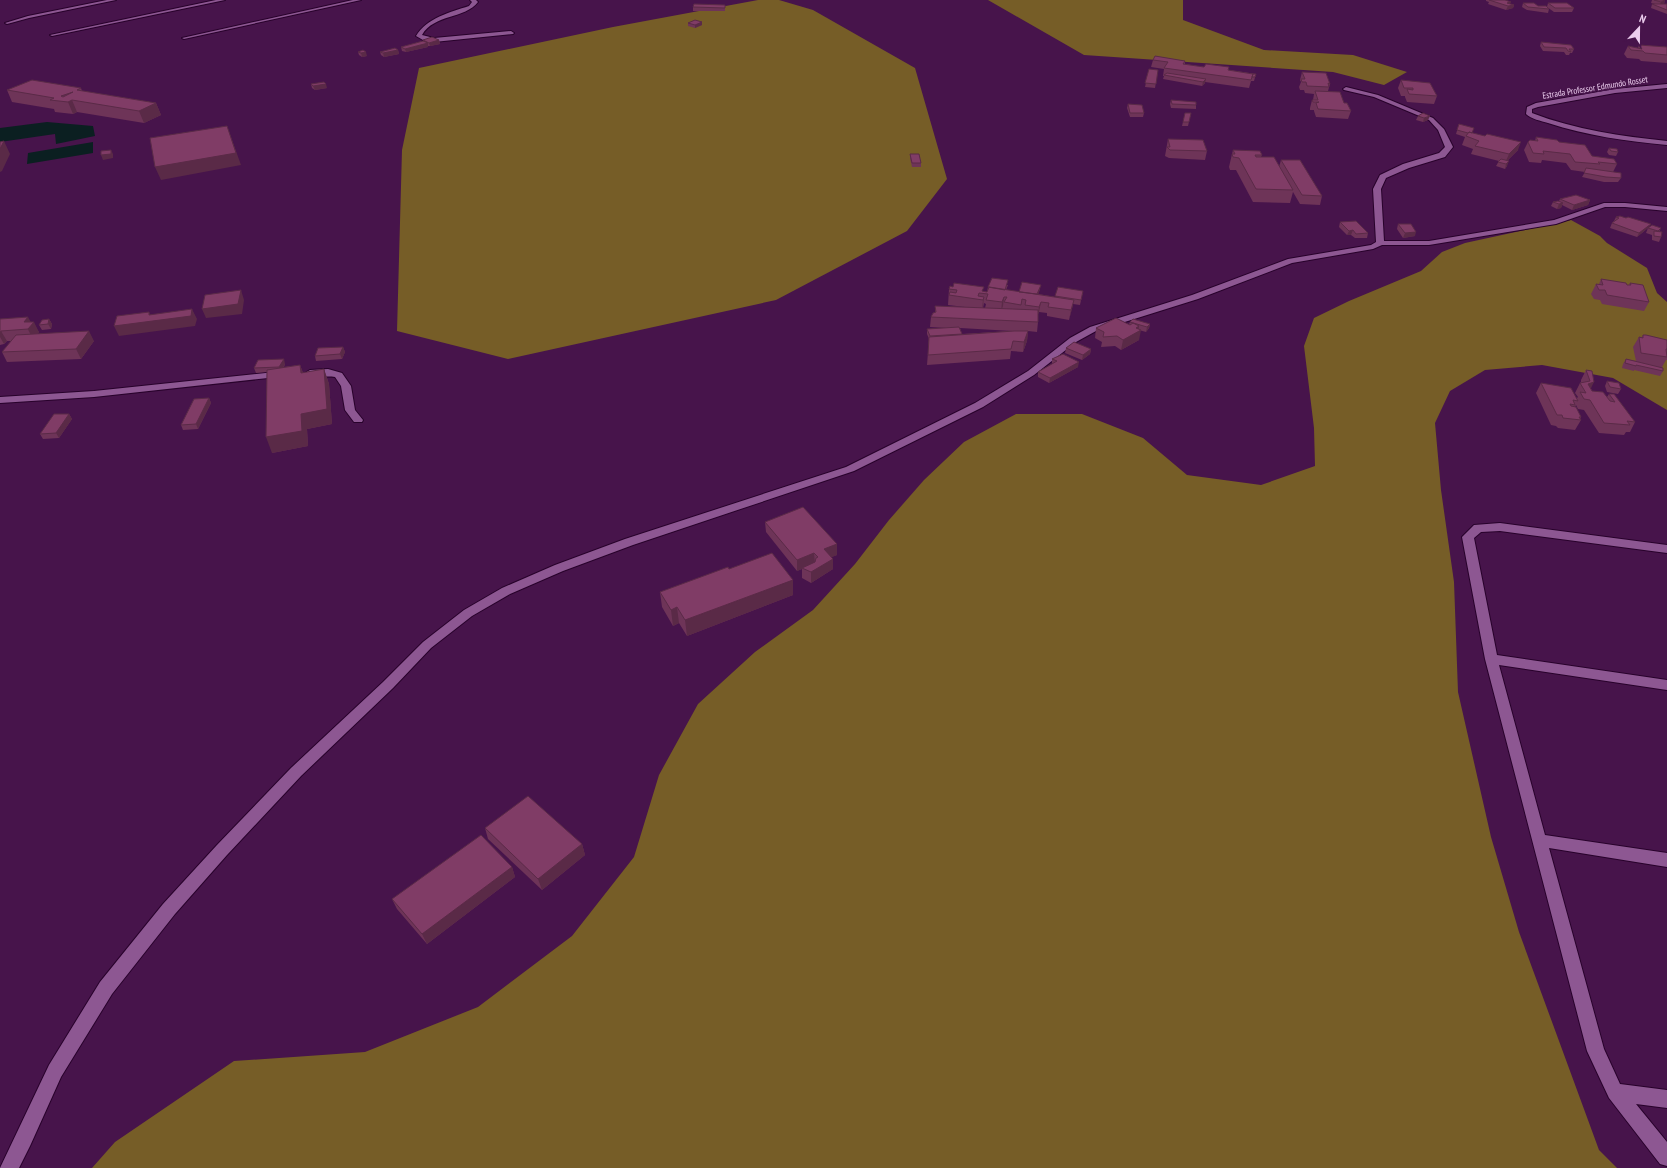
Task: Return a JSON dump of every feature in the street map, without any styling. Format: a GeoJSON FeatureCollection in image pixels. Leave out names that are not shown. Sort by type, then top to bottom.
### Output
{"type":"FeatureCollection","features":[{"type":"Feature","properties":{"kind":"street"},"geometry":{"type":"LineString","coordinates":[[473,0],[475,2],[471,7],[424,28],[419,36],[434,40],[511,33]]}},
{"type":"Feature","properties":{"kind":"street","name":"Estrada Professor Edmundo Rosset"},"geometry":{"type":"LineString","coordinates":[[1667,86],[1615,91],[1536,105],[1529,108],[1529,114],[1576,129],[1667,143]]}},
{"type":"Feature","properties":{"kind":"street"},"geometry":{"type":"LineString","coordinates":[[1346,89],[1376,96],[1430,119],[1441,129],[1449,147],[1442,155],[1406,166],[1383,177],[1377,189],[1380,243]]}},
{"type":"Feature","properties":{"kind":"street"},"geometry":{"type":"LineString","coordinates":[[10,1168],[55,1070],[106,988],[169,909],[222,850],[296,772],[388,685],[427,645],[468,613],[506,591],[558,568],[629,542],[850,469],[979,405],[1031,373],[1073,340],[1093,329],[1195,297],[1275,266],[1291,261],[1373,247],[1380,243],[1429,242],[1556,222],[1604,205],[1631,205],[1667,210]]}},
{"type":"Feature","properties":{"kind":"street"},"geometry":{"type":"LineString","coordinates":[[0,400],[94,394],[290,374],[328,372],[339,375],[346,386],[350,410],[358,420]]}},
{"type":"Feature","properties":{"kind":"street"},"geometry":{"type":"LineString","coordinates":[[1667,549],[1500,526],[1478,528],[1468,537],[1491,659],[1596,1051],[1616,1092],[1667,1157]]}},
{"type":"Feature","properties":{"kind":"street"},"geometry":{"type":"LineString","coordinates":[[1491,659],[1667,685]]}},
{"type":"Feature","properties":{"kind":"street"},"geometry":{"type":"LineString","coordinates":[[1539,840],[1667,860]]}},
{"type":"Feature","properties":{"kind":"street"},"geometry":{"type":"LineString","coordinates":[[1616,1092],[1667,1099]]}},
{"type":"Feature","properties":{"kind":"lane"},"geometry":{"type":"LineString","coordinates":[[7,23],[28,17],[114,0]]}},
{"type":"Feature","properties":{"kind":"lane"},"geometry":{"type":"LineString","coordinates":[[52,35],[223,0]]}},
{"type":"Feature","properties":{"kind":"lane"},"geometry":{"type":"LineString","coordinates":[[184,38],[359,0]]}},
{"type":"Feature","properties":{"kind":"shaded area"},"geometry":{"type":"Polygon","coordinates":[[[758,0],[779,0],[813,10],[915,68],[947,179],[907,231],[776,300],[508,359],[397,331],[402,150],[419,68],[613,27],[758,0]]]}},
{"type":"Feature","properties":{"kind":"shaded area"},"geometry":{"type":"Polygon","coordinates":[[[988,0],[1183,0],[1183,20],[1264,50],[1353,55],[1407,72],[1384,85],[1333,72],[1084,55],[988,0]]]}},
{"type":"Feature","properties":{"kind":"shaded area"},"geometry":{"type":"Polygon","coordinates":[[[47,122],[93,126],[95,136],[56,144],[55,134],[0,142],[0,128],[47,122]]]}},
{"type":"Feature","properties":{"kind":"shaded area"},"geometry":{"type":"Polygon","coordinates":[[[93,142],[93,153],[27,164],[28,153],[93,142]]]}},
{"type":"Feature","properties":{"kind":"shaded area"},"geometry":{"type":"Polygon","coordinates":[[[1571,220],[1600,236],[1607,243],[1647,268],[1657,293],[1667,302],[1667,410],[1613,378],[1542,365],[1485,370],[1450,391],[1435,423],[1441,490],[1454,582],[1458,692],[1491,837],[1519,932],[1599,1150],[1617,1168],[92,1168],[115,1142],[234,1061],[365,1052],[478,1007],[572,936],[634,857],[659,775],[698,704],[755,652],[813,610],[855,564],[889,520],[924,480],[964,442],[1016,414],[1082,414],[1143,438],[1187,475],[1261,485],[1315,466],[1314,428],[1304,346],[1314,318],[1349,301],[1421,271],[1442,252],[1465,243],[1571,220]]]}},
{"type":"Feature","properties":{"kind":"building"},"geometry":{"type":"Polygon","coordinates":[[[1489,0],[1505,0],[1511,2],[1507,3],[1514,5],[1508,6],[1489,0]]]}},
{"type":"Feature","properties":{"kind":"building"},"geometry":{"type":"Polygon","coordinates":[[[1654,0],[1665,0],[1661,2],[1654,0]]]}},
{"type":"Feature","properties":{"kind":"building"},"geometry":{"type":"Polygon","coordinates":[[[1523,3],[1534,3],[1538,6],[1546,6],[1549,9],[1528,7],[1523,3]]]}},
{"type":"Feature","properties":{"kind":"building"},"geometry":{"type":"Polygon","coordinates":[[[1548,3],[1567,3],[1574,8],[1555,8],[1548,3]]]}},
{"type":"Feature","properties":{"kind":"building"},"geometry":{"type":"Polygon","coordinates":[[[694,4],[725,5],[725,8],[693,7],[694,4]]]}},
{"type":"Feature","properties":{"kind":"building"},"geometry":{"type":"Polygon","coordinates":[[[1652,4],[1667,4],[1667,10],[1652,4]]]}},
{"type":"Feature","properties":{"kind":"building"},"geometry":{"type":"Polygon","coordinates":[[[695,20],[702,22],[695,25],[688,23],[695,20]]]}},
{"type":"Feature","properties":{"kind":"building"},"geometry":{"type":"Polygon","coordinates":[[[432,37],[439,40],[429,43],[423,40],[432,37]]]}},
{"type":"Feature","properties":{"kind":"building"},"geometry":{"type":"Polygon","coordinates":[[[423,41],[428,43],[405,49],[401,47],[423,41]]]}},
{"type":"Feature","properties":{"kind":"building"},"geometry":{"type":"Polygon","coordinates":[[[1541,42],[1571,45],[1574,49],[1569,49],[1571,52],[1566,48],[1544,47],[1541,42]]]}},
{"type":"Feature","properties":{"kind":"building"},"geometry":{"type":"Polygon","coordinates":[[[1639,45],[1667,47],[1667,55],[1631,50],[1628,46],[1642,49],[1639,45]]]}},
{"type":"Feature","properties":{"kind":"building"},"geometry":{"type":"Polygon","coordinates":[[[395,48],[398,50],[383,53],[380,52],[395,48]]]}},
{"type":"Feature","properties":{"kind":"building"},"geometry":{"type":"Polygon","coordinates":[[[363,50],[366,52],[358,52],[363,50]]]}},
{"type":"Feature","properties":{"kind":"building"},"geometry":{"type":"Polygon","coordinates":[[[1155,56],[1185,61],[1183,64],[1204,67],[1206,64],[1229,67],[1228,70],[1253,74],[1251,80],[1164,68],[1168,62],[1153,60],[1155,56]]]}},
{"type":"Feature","properties":{"kind":"building"},"geometry":{"type":"Polygon","coordinates":[[[1149,69],[1158,70],[1156,84],[1145,83],[1149,69]]]}},
{"type":"Feature","properties":{"kind":"building"},"geometry":{"type":"Polygon","coordinates":[[[1302,72],[1326,73],[1330,84],[1328,83],[1329,87],[1307,86],[1306,82],[1302,82],[1301,79],[1305,79],[1302,72]]]}},
{"type":"Feature","properties":{"kind":"building"},"geometry":{"type":"Polygon","coordinates":[[[1167,73],[1206,79],[1203,82],[1164,75],[1167,73]]]}},
{"type":"Feature","properties":{"kind":"building"},"geometry":{"type":"Polygon","coordinates":[[[32,80],[81,88],[77,90],[156,103],[139,111],[72,100],[68,102],[50,100],[54,98],[7,90],[32,80]]]}},
{"type":"Feature","properties":{"kind":"building"},"geometry":{"type":"Polygon","coordinates":[[[1401,80],[1430,83],[1437,96],[1409,94],[1407,89],[1413,90],[1413,88],[1404,88],[1401,80]]]}},
{"type":"Feature","properties":{"kind":"building"},"geometry":{"type":"Polygon","coordinates":[[[324,82],[326,84],[313,86],[311,84],[324,82]]]}},
{"type":"Feature","properties":{"kind":"building"},"geometry":{"type":"Polygon","coordinates":[[[1315,91],[1340,92],[1344,103],[1347,103],[1351,111],[1318,109],[1316,103],[1319,102],[1313,102],[1312,100],[1318,100],[1315,91]]]}},
{"type":"Feature","properties":{"kind":"building"},"geometry":{"type":"Polygon","coordinates":[[[1171,100],[1196,102],[1196,105],[1172,104],[1171,100]]]}},
{"type":"Feature","properties":{"kind":"building"},"geometry":{"type":"Polygon","coordinates":[[[1128,104],[1142,105],[1144,113],[1130,113],[1128,104]]]}},
{"type":"Feature","properties":{"kind":"building"},"geometry":{"type":"Polygon","coordinates":[[[1185,113],[1191,113],[1189,122],[1183,122],[1185,113]]]}},
{"type":"Feature","properties":{"kind":"building"},"geometry":{"type":"Polygon","coordinates":[[[1423,113],[1430,116],[1424,118],[1418,116],[1423,113]]]}},
{"type":"Feature","properties":{"kind":"building"},"geometry":{"type":"Polygon","coordinates":[[[1459,124],[1474,128],[1472,133],[1457,130],[1459,124]]]}},
{"type":"Feature","properties":{"kind":"building"},"geometry":{"type":"Polygon","coordinates":[[[227,126],[236,153],[155,167],[150,138],[227,126]]]}},
{"type":"Feature","properties":{"kind":"building"},"geometry":{"type":"Polygon","coordinates":[[[1469,132],[1485,136],[1487,134],[1521,142],[1509,154],[1475,146],[1479,141],[1466,136],[1469,132]]]}},
{"type":"Feature","properties":{"kind":"building"},"geometry":{"type":"Polygon","coordinates":[[[1536,137],[1557,140],[1559,142],[1585,145],[1592,156],[1614,159],[1617,164],[1575,162],[1570,154],[1543,151],[1544,154],[1533,153],[1528,142],[1530,140],[1538,141],[1536,137]]]}},
{"type":"Feature","properties":{"kind":"building"},"geometry":{"type":"Polygon","coordinates":[[[1168,139],[1203,140],[1207,151],[1170,150],[1167,147],[1170,147],[1168,139]]]}},
{"type":"Feature","properties":{"kind":"building"},"geometry":{"type":"Polygon","coordinates":[[[4,141],[0,149],[0,142],[4,141]]]}},
{"type":"Feature","properties":{"kind":"building"},"geometry":{"type":"Polygon","coordinates":[[[1609,148],[1617,149],[1618,152],[1611,151],[1609,148]]]}},
{"type":"Feature","properties":{"kind":"building"},"geometry":{"type":"Polygon","coordinates":[[[111,150],[111,154],[101,155],[101,151],[111,150]]]}},
{"type":"Feature","properties":{"kind":"building"},"geometry":{"type":"Polygon","coordinates":[[[1233,150],[1260,151],[1262,155],[1255,155],[1256,157],[1274,157],[1293,190],[1256,189],[1239,158],[1233,157],[1232,154],[1235,154],[1233,150]]]}},
{"type":"Feature","properties":{"kind":"building"},"geometry":{"type":"Polygon","coordinates":[[[910,154],[919,154],[921,163],[912,163],[910,154]]]}},
{"type":"Feature","properties":{"kind":"building"},"geometry":{"type":"Polygon","coordinates":[[[1501,159],[1509,161],[1506,164],[1498,162],[1501,159]]]}},
{"type":"Feature","properties":{"kind":"building"},"geometry":{"type":"Polygon","coordinates":[[[1281,160],[1300,160],[1322,196],[1302,195],[1281,160]]]}},
{"type":"Feature","properties":{"kind":"building"},"geometry":{"type":"Polygon","coordinates":[[[1586,168],[1621,173],[1621,178],[1584,173],[1586,168]]]}},
{"type":"Feature","properties":{"kind":"building"},"geometry":{"type":"Polygon","coordinates":[[[1576,195],[1590,200],[1574,205],[1560,199],[1576,195]]]}},
{"type":"Feature","properties":{"kind":"building"},"geometry":{"type":"Polygon","coordinates":[[[1558,201],[1563,203],[1559,204],[1553,202],[1558,201]]]}},
{"type":"Feature","properties":{"kind":"building"},"geometry":{"type":"Polygon","coordinates":[[[1620,216],[1651,224],[1639,233],[1612,223],[1619,218],[1616,217],[1620,216]]]}},
{"type":"Feature","properties":{"kind":"building"},"geometry":{"type":"Polygon","coordinates":[[[1356,221],[1368,233],[1356,234],[1353,230],[1349,231],[1340,222],[1356,221]]]}},
{"type":"Feature","properties":{"kind":"building"},"geometry":{"type":"Polygon","coordinates":[[[1398,224],[1411,224],[1416,232],[1405,233],[1398,224]]]}},
{"type":"Feature","properties":{"kind":"building"},"geometry":{"type":"Polygon","coordinates":[[[1652,225],[1661,228],[1658,231],[1648,228],[1652,225]]]}},
{"type":"Feature","properties":{"kind":"building"},"geometry":{"type":"Polygon","coordinates":[[[1654,231],[1662,232],[1661,237],[1654,236],[1654,231]]]}},
{"type":"Feature","properties":{"kind":"building"},"geometry":{"type":"Polygon","coordinates":[[[992,278],[1008,280],[1005,290],[988,287],[992,278]]]}},
{"type":"Feature","properties":{"kind":"building"},"geometry":{"type":"Polygon","coordinates":[[[1601,279],[1626,283],[1627,285],[1631,285],[1630,283],[1643,285],[1649,302],[1607,295],[1605,290],[1599,290],[1596,284],[1603,285],[1601,279]]]}},
{"type":"Feature","properties":{"kind":"building"},"geometry":{"type":"Polygon","coordinates":[[[1022,282],[1041,285],[1037,294],[1019,292],[1022,282]]]}},
{"type":"Feature","properties":{"kind":"building"},"geometry":{"type":"Polygon","coordinates":[[[954,283],[984,287],[982,291],[987,292],[989,287],[1074,300],[1071,310],[1048,307],[1049,303],[1041,302],[1039,307],[1025,305],[1026,300],[1022,299],[1021,305],[1004,302],[1007,297],[1004,297],[1002,302],[986,300],[988,294],[979,293],[978,296],[984,297],[983,300],[949,295],[950,292],[956,293],[957,290],[949,289],[950,286],[953,287],[954,283]]]}},
{"type":"Feature","properties":{"kind":"building"},"geometry":{"type":"Polygon","coordinates":[[[1058,287],[1083,291],[1081,300],[1055,296],[1058,287]]]}},
{"type":"Feature","properties":{"kind":"building"},"geometry":{"type":"Polygon","coordinates":[[[241,290],[238,304],[202,309],[205,295],[241,290]]]}},
{"type":"Feature","properties":{"kind":"building"},"geometry":{"type":"Polygon","coordinates":[[[935,306],[1038,310],[1038,322],[931,317],[933,313],[936,312],[935,306]]]}},
{"type":"Feature","properties":{"kind":"building"},"geometry":{"type":"Polygon","coordinates":[[[192,309],[191,316],[114,326],[117,316],[149,312],[149,315],[192,309]]]}},
{"type":"Feature","properties":{"kind":"building"},"geometry":{"type":"Polygon","coordinates":[[[28,317],[24,322],[34,322],[28,329],[1,331],[0,333],[0,319],[28,317]]]}},
{"type":"Feature","properties":{"kind":"building"},"geometry":{"type":"Polygon","coordinates":[[[1116,318],[1130,325],[1133,323],[1139,326],[1136,328],[1141,330],[1123,340],[1117,336],[1103,337],[1104,332],[1096,328],[1116,318]]]}},
{"type":"Feature","properties":{"kind":"building"},"geometry":{"type":"Polygon","coordinates":[[[49,319],[48,324],[39,325],[42,320],[49,319]]]}},
{"type":"Feature","properties":{"kind":"building"},"geometry":{"type":"Polygon","coordinates":[[[1133,319],[1150,324],[1147,327],[1130,322],[1133,319]]]}},
{"type":"Feature","properties":{"kind":"building"},"geometry":{"type":"Polygon","coordinates":[[[959,327],[962,334],[930,336],[927,329],[959,327]]]}},
{"type":"Feature","properties":{"kind":"building"},"geometry":{"type":"Polygon","coordinates":[[[89,331],[76,349],[2,352],[16,335],[89,331]]]}},
{"type":"Feature","properties":{"kind":"building"},"geometry":{"type":"Polygon","coordinates":[[[1028,331],[1024,342],[1013,341],[1011,349],[928,355],[929,337],[1028,331]]]}},
{"type":"Feature","properties":{"kind":"building"},"geometry":{"type":"Polygon","coordinates":[[[1643,335],[1667,340],[1667,357],[1641,353],[1639,337],[1643,338],[1643,335]]]}},
{"type":"Feature","properties":{"kind":"building"},"geometry":{"type":"Polygon","coordinates":[[[1074,342],[1091,349],[1083,355],[1066,348],[1074,342]]]}},
{"type":"Feature","properties":{"kind":"building"},"geometry":{"type":"Polygon","coordinates":[[[343,347],[340,354],[315,356],[318,348],[343,347]]]}},
{"type":"Feature","properties":{"kind":"building"},"geometry":{"type":"Polygon","coordinates":[[[1063,354],[1079,362],[1050,378],[1038,372],[1057,361],[1052,359],[1063,354]]]}},
{"type":"Feature","properties":{"kind":"building"},"geometry":{"type":"Polygon","coordinates":[[[284,359],[279,367],[254,368],[258,360],[284,359]]]}},
{"type":"Feature","properties":{"kind":"building"},"geometry":{"type":"Polygon","coordinates":[[[1626,359],[1663,368],[1663,371],[1625,363],[1626,359]]]}},
{"type":"Feature","properties":{"kind":"building"},"geometry":{"type":"Polygon","coordinates":[[[300,365],[301,373],[324,369],[327,409],[301,414],[302,431],[266,437],[267,370],[300,365]]]}},
{"type":"Feature","properties":{"kind":"building"},"geometry":{"type":"Polygon","coordinates":[[[1586,370],[1592,371],[1594,382],[1588,384],[1592,391],[1603,392],[1610,401],[1615,402],[1609,394],[1614,394],[1635,422],[1627,421],[1630,425],[1604,423],[1590,400],[1584,399],[1580,392],[1586,393],[1580,383],[1590,381],[1586,370]]]}},
{"type":"Feature","properties":{"kind":"building"},"geometry":{"type":"Polygon","coordinates":[[[1607,381],[1619,383],[1621,389],[1610,387],[1607,381]]]}},
{"type":"Feature","properties":{"kind":"building"},"geometry":{"type":"Polygon","coordinates":[[[1541,383],[1571,388],[1578,401],[1573,400],[1575,405],[1570,404],[1571,406],[1576,407],[1581,420],[1563,418],[1562,415],[1557,415],[1541,383]]]}},
{"type":"Feature","properties":{"kind":"building"},"geometry":{"type":"Polygon","coordinates":[[[209,398],[196,424],[181,425],[194,399],[209,398]]]}},
{"type":"Feature","properties":{"kind":"building"},"geometry":{"type":"Polygon","coordinates":[[[54,414],[69,414],[56,433],[40,434],[54,414]]]}},
{"type":"Feature","properties":{"kind":"building"},"geometry":{"type":"Polygon","coordinates":[[[803,507],[837,544],[824,549],[833,559],[811,572],[802,568],[815,562],[816,558],[818,557],[814,553],[797,560],[765,522],[803,507]]]}},
{"type":"Feature","properties":{"kind":"building"},"geometry":{"type":"Polygon","coordinates":[[[772,553],[793,580],[685,620],[677,607],[671,610],[660,592],[728,567],[729,569],[772,553]]]}},
{"type":"Feature","properties":{"kind":"building"},"geometry":{"type":"Polygon","coordinates":[[[528,796],[582,844],[538,879],[485,828],[528,796]]]}},
{"type":"Feature","properties":{"kind":"building"},"geometry":{"type":"Polygon","coordinates":[[[481,835],[512,867],[422,934],[392,899],[481,835]]]}}]}
